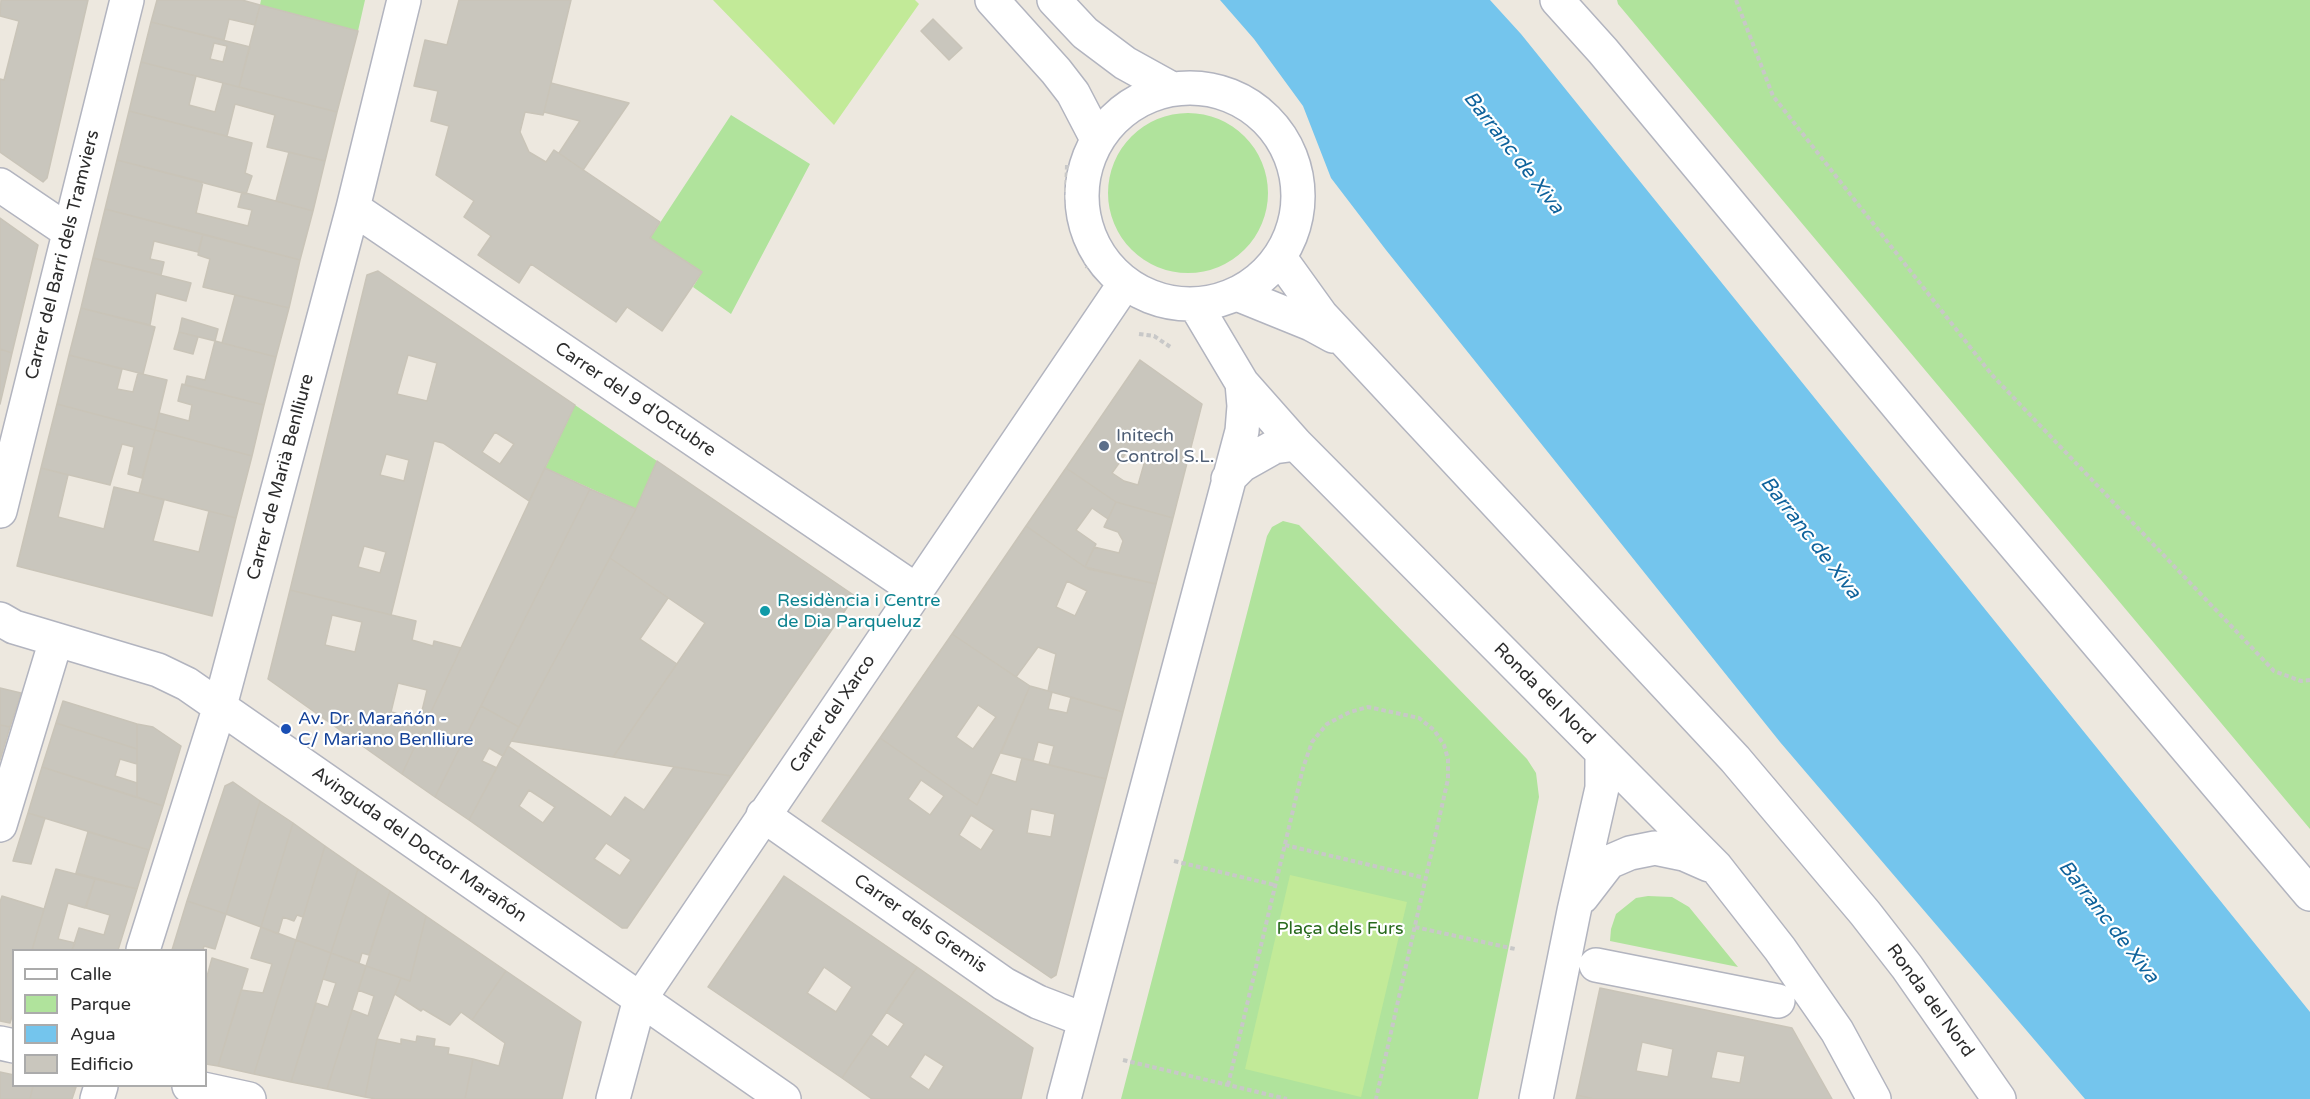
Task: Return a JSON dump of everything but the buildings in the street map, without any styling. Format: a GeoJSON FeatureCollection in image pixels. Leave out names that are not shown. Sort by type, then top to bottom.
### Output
{"type":"FeatureCollection","features":[{"type":"Feature","properties":{"kind":"street","name":"Carrer del Barri dels Tramviers"},"geometry":{"type":"LineString","coordinates":[[0,510],[127,0]]}},
{"type":"Feature","properties":{"kind":"street","name":"Carrer de Marià Benlliure"},"geometry":{"type":"LineString","coordinates":[[144,949],[220,706],[353,208],[404,0]]}},
{"type":"Feature","properties":{"kind":"street"},"geometry":{"type":"LineString","coordinates":[[992,0],[1056,71],[1072,93],[1097,139]]}},
{"type":"Feature","properties":{"kind":"street"},"geometry":{"type":"LineString","coordinates":[[1054,0],[1085,33],[1125,63],[1172,88]]}},
{"type":"Feature","properties":{"kind":"street"},"geometry":{"type":"LineString","coordinates":[[1557,0],[1603,51],[1946,464],[2310,894]]}},
{"type":"Feature","properties":{"kind":"street"},"geometry":{"type":"LineString","coordinates":[[1590,0],[1603,51]]}},
{"type":"Feature","properties":{"kind":"street"},"geometry":{"type":"LineString","coordinates":[[1172,88],[1208,88],[1243,100],[1271,123],[1291,153],[1300,188],[1296,225],[1281,258],[1261,278],[1237,294],[1216,302],[1195,304],[1159,299],[1125,283],[1102,260],[1088,231],[1082,200],[1082,173],[1097,139],[1117,115],[1143,98],[1172,88]]}},
{"type":"Feature","properties":{"kind":"street"},"geometry":{"type":"LineString","coordinates":[[0,184],[69,231]]}},
{"type":"Feature","properties":{"kind":"street","name":"Carrer del 9 d'Octubre"},"geometry":{"type":"LineString","coordinates":[[353,208],[917,591]]}},
{"type":"Feature","properties":{"kind":"street","name":"Ronda del Nord"},"geometry":{"type":"LineString","coordinates":[[1281,258],[1321,315],[1522,534],[1735,759],[1914,976],[1998,1099]]}},
{"type":"Feature","properties":{"kind":"street","name":"Carrer del Xarco"},"geometry":{"type":"LineString","coordinates":[[613,1099],[640,999],[1125,283]]}},
{"type":"Feature","properties":{"kind":"street","name":"Ronda del Nord"},"geometry":{"type":"LineString","coordinates":[[1237,294],[1311,324],[1350,346]]}},
{"type":"Feature","properties":{"kind":"street","name":"Ronda del Nord"},"geometry":{"type":"LineString","coordinates":[[1195,304],[1242,383],[1296,444],[1716,867],[1780,949],[1837,1031],[1874,1099]]}},
{"type":"Feature","properties":{"kind":"street"},"geometry":{"type":"LineString","coordinates":[[1064,1099],[1242,431],[1244,406],[1242,383]]}},
{"type":"Feature","properties":{"kind":"street"},"geometry":{"type":"LineString","coordinates":[[1228,479],[1242,465],[1274,447],[1296,444]]}},
{"type":"Feature","properties":{"kind":"street","name":"Avinguda del Doctor Marañón"},"geometry":{"type":"LineString","coordinates":[[0,619],[14,627],[158,670],[188,684],[784,1099]]}},
{"type":"Feature","properties":{"kind":"street"},"geometry":{"type":"LineString","coordinates":[[0,825],[56,640]]}},
{"type":"Feature","properties":{"kind":"street"},"geometry":{"type":"LineString","coordinates":[[1536,1099],[1574,911],[1602,789],[1602,752]]}},
{"type":"Feature","properties":{"kind":"street","name":"Carrer dels Gremis"},"geometry":{"type":"LineString","coordinates":[[764,815],[1004,984],[1038,1002],[1085,1020]]}},
{"type":"Feature","properties":{"kind":"street"},"geometry":{"type":"LineString","coordinates":[[1574,911],[1587,888],[1609,862],[1630,853],[1655,848],[1684,854],[1716,867]]}},
{"type":"Feature","properties":{"kind":"street"},"geometry":{"type":"LineString","coordinates":[[1596,965],[1778,1001]]}},
{"type":"Feature","properties":{"kind":"street"},"geometry":{"type":"LineString","coordinates":[[194,1087],[249,1099]]}},
{"type":"Feature","properties":{"kind":"path"},"geometry":{"type":"LineString","coordinates":[[1736,0],[1773,96],[1992,375],[2274,671],[2301,681],[2310,680]]}},
{"type":"Feature","properties":{"kind":"path"},"geometry":{"type":"LineString","coordinates":[[1068,159],[1066,194],[1071,220],[1086,258],[1087,275]]}},
{"type":"Feature","properties":{"kind":"path"},"geometry":{"type":"LineString","coordinates":[[1133,335],[1144,333],[1154,336],[1179,354]]}},
{"type":"Feature","properties":{"kind":"path"},"geometry":{"type":"LineString","coordinates":[[1228,1085],[1284,845],[1303,768],[1312,742],[1327,724],[1350,712],[1368,707],[1419,718],[1434,730],[1444,745],[1448,759],[1448,779],[1376,1099]]}},
{"type":"Feature","properties":{"kind":"path"},"geometry":{"type":"LineString","coordinates":[[1284,845],[1425,878]]}},
{"type":"Feature","properties":{"kind":"path"},"geometry":{"type":"LineString","coordinates":[[1174,861],[1275,885]]}},
{"type":"Feature","properties":{"kind":"path"},"geometry":{"type":"LineString","coordinates":[[1414,927],[1515,949]]}},
{"type":"Feature","properties":{"kind":"path"},"geometry":{"type":"LineString","coordinates":[[1123,1060],[1287,1099]]}},
{"type":"Feature","properties":{"kind":"green space"},"geometry":{"type":"Polygon","coordinates":[[[261,0],[365,0],[358,31],[260,5],[261,0]]]}},
{"type":"Feature","properties":{"kind":"green space"},"geometry":{"type":"Polygon","coordinates":[[[713,0],[915,0],[919,4],[834,125],[713,0]]]}},
{"type":"Feature","properties":{"kind":"green space"},"geometry":{"type":"Polygon","coordinates":[[[1617,0],[2310,0],[2310,829],[1618,4],[1617,0]]]}},
{"type":"Feature","properties":{"kind":"green space"},"geometry":{"type":"Polygon","coordinates":[[[1188,113],[1219,119],[1244,137],[1262,162],[1268,193],[1262,224],[1244,249],[1219,267],[1188,273],[1157,267],[1132,249],[1114,224],[1108,193],[1114,162],[1132,137],[1157,119],[1188,113]]]}},
{"type":"Feature","properties":{"kind":"green space"},"geometry":{"type":"Polygon","coordinates":[[[731,115],[810,164],[731,314],[693,287],[702,272],[650,238],[731,115]]]}},
{"type":"Feature","properties":{"kind":"green space"},"geometry":{"type":"Polygon","coordinates":[[[575,405],[657,461],[636,509],[545,468],[575,405]]]}},
{"type":"Feature","properties":{"kind":"green space","name":"Plaça dels Furs"},"geometry":{"type":"Polygon","coordinates":[[[1283,521],[1299,525],[1527,759],[1536,773],[1539,797],[1478,1099],[1121,1099],[1267,536],[1272,527],[1283,521]]]}},
{"type":"Feature","properties":{"kind":"green space"},"geometry":{"type":"Polygon","coordinates":[[[1290,875],[1407,902],[1361,1097],[1245,1069],[1290,875]]]}},
{"type":"Feature","properties":{"kind":"green space"},"geometry":{"type":"Polygon","coordinates":[[[1672,897],[1689,907],[1738,967],[1610,941],[1616,914],[1636,898],[1672,897]]]}},
{"type":"Feature","properties":{"kind":"water","name":"Barranc de Xiva"},"geometry":{"type":"Polygon","coordinates":[[[1220,0],[1490,0],[1521,34],[2310,1012],[2310,1099],[2085,1099],[1780,742],[1386,250],[1331,178],[1303,106],[1254,39],[1220,0]]]}},
{"type":"Feature","properties":{"kind":"place","name":"Initech Control S.L."},"geometry":{"type":"Point","coordinates":[1104,446]}},
{"type":"Feature","properties":{"kind":"place","name":"Residència i Centre de Dia Parqueluz"},"geometry":{"type":"Point","coordinates":[765,611]}},
{"type":"Feature","properties":{"kind":"place","name":"Av. Dr. Marañón - C/ Mariano Benlliure"},"geometry":{"type":"Point","coordinates":[286,729]}}]}
